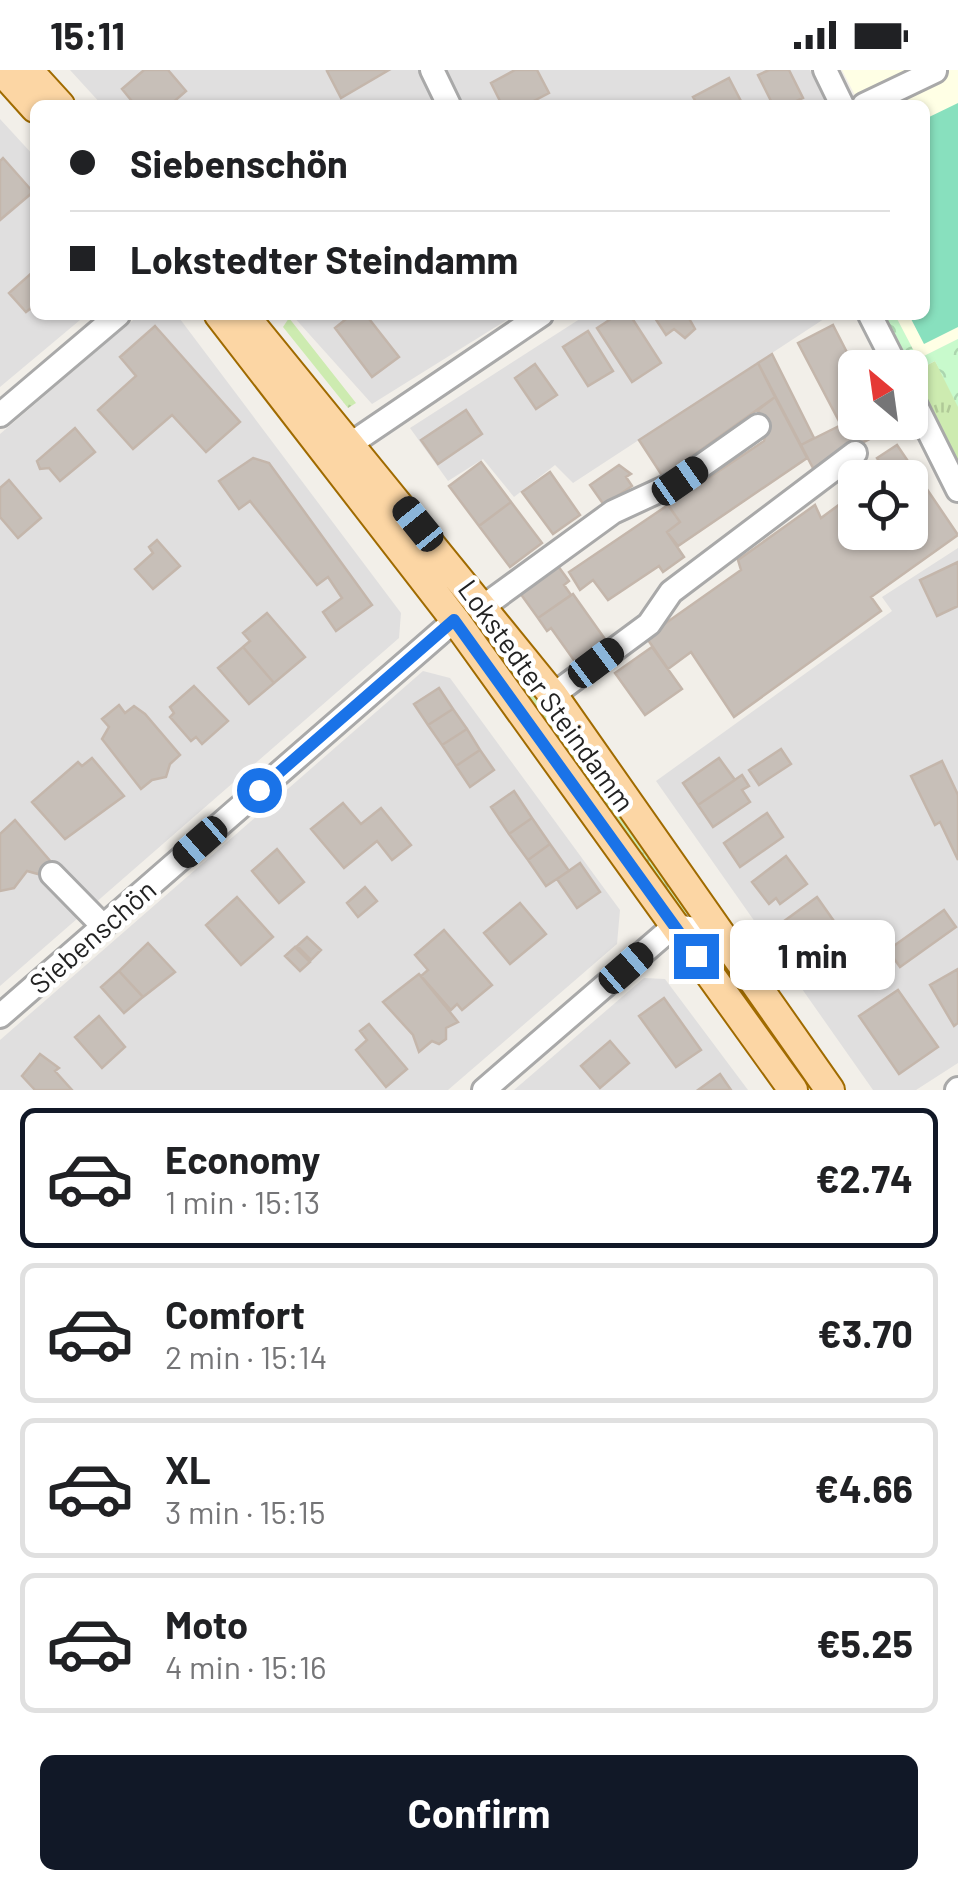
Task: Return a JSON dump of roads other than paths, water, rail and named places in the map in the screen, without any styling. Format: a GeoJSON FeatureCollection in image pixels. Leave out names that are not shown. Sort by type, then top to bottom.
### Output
{"type":"FeatureCollection","features":[{"type":"Feature","properties":{"kind":"main road"},"geometry":{"type":"LineString","coordinates":[[1,70],[30,102]]}},
{"type":"Feature","properties":{"kind":"main road"},"geometry":{"type":"LineString","coordinates":[[28,70],[55,100]]}},
{"type":"Feature","properties":{"kind":"main road","name":"Lokstedter Steindamm"},"geometry":{"type":"LineString","coordinates":[[223,320],[338,463],[793,1090]]}},
{"type":"Feature","properties":{"kind":"main road","name":"Lokstedter Steindamm"},"geometry":{"type":"LineString","coordinates":[[248,320],[553,695],[830,1090]]}},
{"type":"Feature","properties":{"kind":"street"},"geometry":{"type":"LineString","coordinates":[[432,70],[447,100]]}},
{"type":"Feature","properties":{"kind":"street"},"geometry":{"type":"LineString","coordinates":[[824,70],[839,100]]}},
{"type":"Feature","properties":{"kind":"street"},"geometry":{"type":"LineString","coordinates":[[895,93],[936,71]]}},
{"type":"Feature","properties":{"kind":"street"},"geometry":{"type":"LineString","coordinates":[[0,415],[112,320]]}},
{"type":"Feature","properties":{"kind":"street"},"geometry":{"type":"LineString","coordinates":[[352,443],[534,320]]}},
{"type":"Feature","properties":{"kind":"street"},"geometry":{"type":"LineString","coordinates":[[872,320],[887,350]]}},
{"type":"Feature","properties":{"kind":"street"},"geometry":{"type":"LineString","coordinates":[[484,606],[613,512],[680,481],[758,426]]}},
{"type":"Feature","properties":{"kind":"street"},"geometry":{"type":"LineString","coordinates":[[928,430],[958,490]]}},
{"type":"Feature","properties":{"kind":"street"},"geometry":{"type":"LineString","coordinates":[[553,695],[649,624],[671,592],[856,453]]}},
{"type":"Feature","properties":{"kind":"street","name":"Siebenschön"},"geometry":{"type":"LineString","coordinates":[[0,1016],[454,620]]}},
{"type":"Feature","properties":{"kind":"street"},"geometry":{"type":"LineString","coordinates":[[52,874],[103,926]]}},
{"type":"Feature","properties":{"kind":"street"},"geometry":{"type":"LineString","coordinates":[[484,1090],[674,926],[716,932]]}}]}
